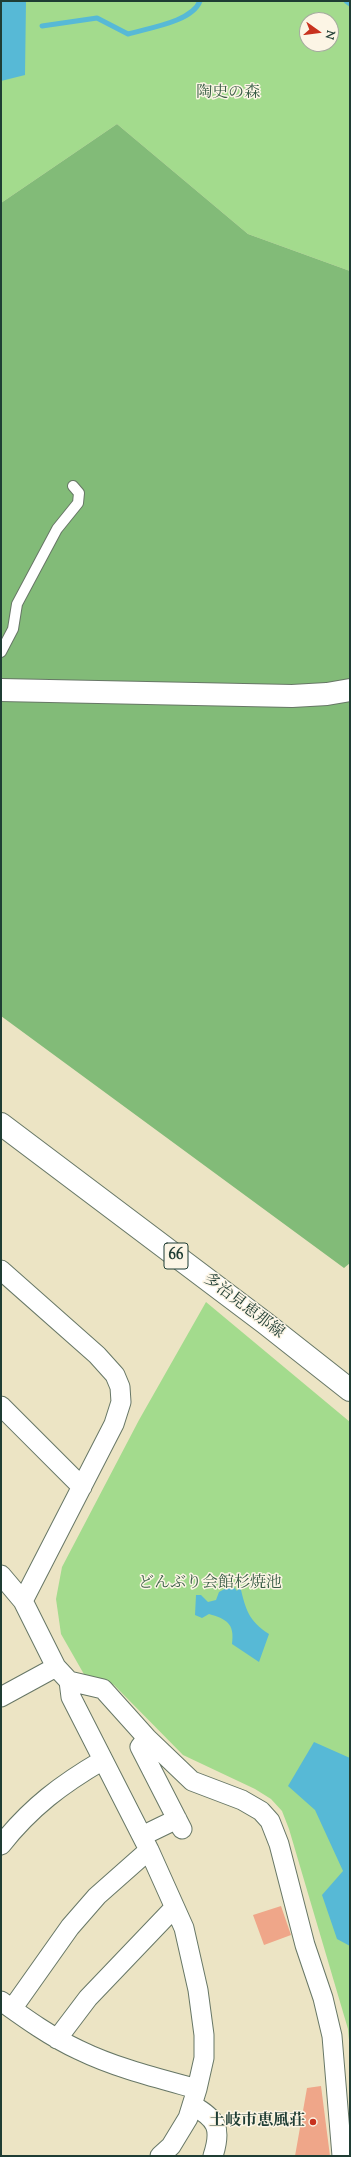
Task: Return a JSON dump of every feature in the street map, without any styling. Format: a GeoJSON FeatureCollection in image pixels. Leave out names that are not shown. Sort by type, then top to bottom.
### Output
{"type":"FeatureCollection","features":[{"type":"Feature","properties":{"kind":"main road"},"geometry":{"type":"LineString","coordinates":[[1,690],[292,696],[328,694],[350,690]]}},
{"type":"Feature","properties":{"kind":"main road","name":"多治見恵那線"},"geometry":{"type":"LineString","coordinates":[[1,1124],[265,1323],[350,1390]]}},
{"type":"Feature","properties":{"kind":"street"},"geometry":{"type":"LineString","coordinates":[[1,1270],[97,1355],[116,1375],[120,1387],[121,1402],[118,1412],[82,1487],[23,1601]]}},
{"type":"Feature","properties":{"kind":"street"},"geometry":{"type":"LineString","coordinates":[[1,1406],[82,1487]]}},
{"type":"Feature","properties":{"kind":"street"},"geometry":{"type":"LineString","coordinates":[[1,1575],[23,1601],[56,1667],[69,1681],[103,1689],[147,1738],[192,1781],[242,1800],[261,1811],[270,1822],[279,1844],[305,1945],[323,1998],[332,2036],[342,2156]]}},
{"type":"Feature","properties":{"kind":"street"},"geometry":{"type":"LineString","coordinates":[[1,1697],[56,1667]]}},
{"type":"Feature","properties":{"kind":"street"},"geometry":{"type":"LineString","coordinates":[[69,1681],[71,1697],[145,1843],[184,1928],[198,1990],[204,2035],[204,2058],[195,2097],[188,2118],[171,2146],[160,2156]]}},
{"type":"Feature","properties":{"kind":"street"},"geometry":{"type":"LineString","coordinates":[[147,1738],[140,1747],[179,1824],[145,1843],[92,1901],[7,2005],[57,2039],[195,2097],[217,2126],[218,2141],[213,2156]]}},
{"type":"Feature","properties":{"kind":"street"},"geometry":{"type":"LineString","coordinates":[[1,1845],[18,1822],[42,1800],[65,1783],[103,1760]]}},
{"type":"Feature","properties":{"kind":"street"},"geometry":{"type":"LineString","coordinates":[[57,2039],[88,1998],[174,1908]]}},
{"type":"Feature","properties":{"kind":"lane"},"geometry":{"type":"LineString","coordinates":[[1,652],[13,629],[17,604],[57,529],[78,503],[79,493],[74,486]]}},
{"type":"Feature","properties":{"kind":"green space","name":"陶史の森"},"geometry":{"type":"Polygon","coordinates":[[[1,1],[350,1],[350,271],[248,234],[117,124],[1,203],[1,1]]]}},
{"type":"Feature","properties":{"kind":"green space"},"geometry":{"type":"Polygon","coordinates":[[[117,124],[248,234],[350,271],[350,1263],[344,1268],[1,1016],[1,203],[117,124]]]}},
{"type":"Feature","properties":{"kind":"green space","name":"どんぶり会館杉焼池"},"geometry":{"type":"Polygon","coordinates":[[[206,1302],[350,1422],[350,2050],[348,2029],[289,1829],[282,1811],[271,1799],[255,1789],[183,1755],[114,1685],[85,1676],[61,1634],[56,1599],[62,1567],[139,1420],[206,1302]]]}},
{"type":"Feature","properties":{"kind":"water"},"geometry":{"type":"Polygon","coordinates":[[[1,1],[26,1],[25,75],[1,81],[1,1]]]}},
{"type":"Feature","properties":{"kind":"water"},"geometry":{"type":"Polygon","coordinates":[[[232,1585],[237,1591],[240,1586],[246,1608],[252,1619],[269,1634],[259,1662],[232,1644],[233,1637],[231,1627],[225,1620],[209,1614],[202,1618],[195,1615],[196,1595],[201,1595],[208,1602],[216,1600],[219,1592],[232,1585]]]}},
{"type":"Feature","properties":{"kind":"water"},"geometry":{"type":"Polygon","coordinates":[[[314,1742],[350,1758],[350,1946],[337,1939],[322,1895],[343,1871],[315,1810],[288,1786],[314,1742]]]}},
{"type":"Feature","properties":{"kind":"building"},"geometry":{"type":"Polygon","coordinates":[[[281,1906],[291,1935],[264,1945],[253,1915],[281,1906]]]}},
{"type":"Feature","properties":{"kind":"building","name":"土岐市恵風荘"},"geometry":{"type":"Polygon","coordinates":[[[321,2086],[330,2156],[295,2156],[307,2088],[321,2086]]]}},
{"type":"Feature","properties":{"kind":"waterway"},"geometry":{"type":"LineString","coordinates":[[42,26],[97,18],[128,34],[179,19],[188,14],[200,1]]}},
{"type":"Feature","properties":{"kind":"waterway"},"geometry":{"type":"LineString","coordinates":[[346,1],[350,4]]}},
{"type":"Feature","properties":{"kind":"place","name":"土岐市恵風荘"},"geometry":{"type":"Point","coordinates":[313,2122]}}]}
